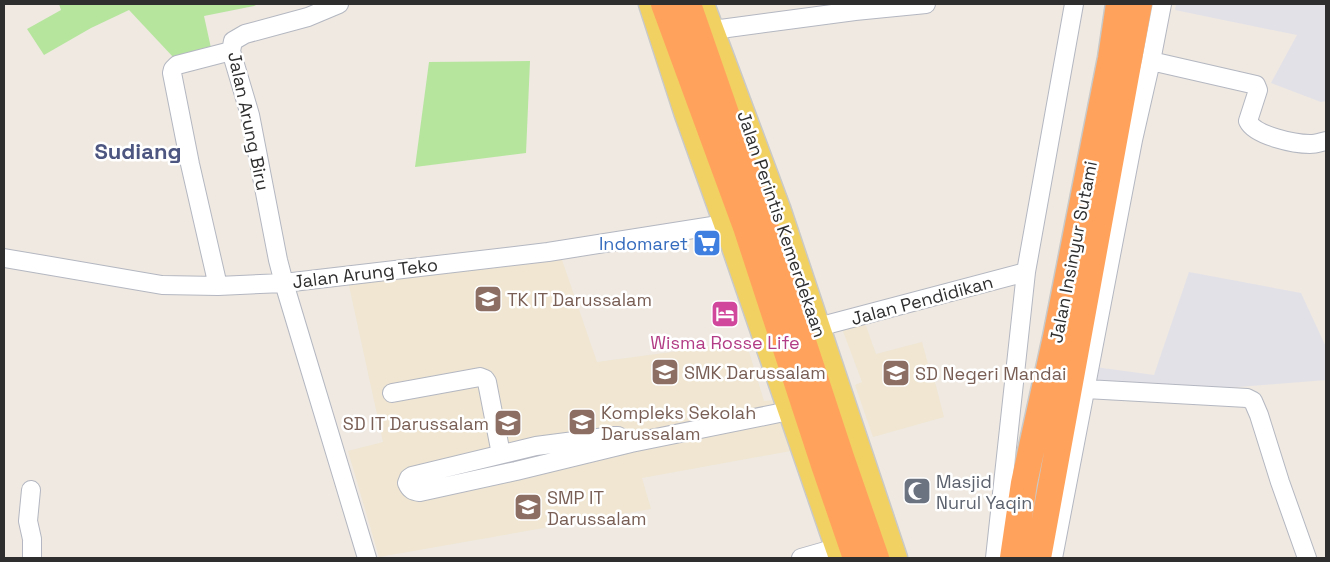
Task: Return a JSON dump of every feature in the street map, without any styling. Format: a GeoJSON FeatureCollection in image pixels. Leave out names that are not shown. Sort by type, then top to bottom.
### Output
{"type":"FeatureCollection","features":[{"type":"Feature","properties":{"kind":"highway","name":"Jalan Perintis Kemerdekaan"},"geometry":{"type":"LineString","coordinates":[[664,4],[746,227],[844,555]]}},
{"type":"Feature","properties":{"kind":"highway","name":"Jalan Perintis Kemerdekaan"},"geometry":{"type":"LineString","coordinates":[[688,4],[763,220],[876,558]]}},
{"type":"Feature","properties":{"kind":"highway","name":"Jalan Insinyur Sutami"},"geometry":{"type":"LineString","coordinates":[[1013,558],[1024,484],[1083,203],[1111,58],[1119,4]]}},
{"type":"Feature","properties":{"kind":"highway","name":"Jalan Insinyur Sutami"},"geometry":{"type":"LineString","coordinates":[[1038,558],[1139,4]]}},
{"type":"Feature","properties":{"kind":"main road"},"geometry":{"type":"LineString","coordinates":[[650,4],[685,112],[789,411],[844,555]]}},
{"type":"Feature","properties":{"kind":"main road","name":"Jalan Perintis Kemerdekaan"},"geometry":{"type":"LineString","coordinates":[[703,4],[779,208],[896,558]]}},
{"type":"Feature","properties":{"kind":"street","name":"Jalan Arung Biru"},"geometry":{"type":"LineString","coordinates":[[339,4],[308,17],[246,34],[233,41],[231,51],[250,115],[284,283],[368,558]]}},
{"type":"Feature","properties":{"kind":"street"},"geometry":{"type":"LineString","coordinates":[[713,30],[855,7],[926,4]]}},
{"type":"Feature","properties":{"kind":"street"},"geometry":{"type":"LineString","coordinates":[[995,558],[1026,272],[1074,4]]}},
{"type":"Feature","properties":{"kind":"street"},"geometry":{"type":"LineString","coordinates":[[1053,558],[1133,140],[1162,4]]}},
{"type":"Feature","properties":{"kind":"street"},"geometry":{"type":"LineString","coordinates":[[218,286],[190,164],[172,73],[173,68],[177,65],[231,51]]}},
{"type":"Feature","properties":{"kind":"street"},"geometry":{"type":"LineString","coordinates":[[1151,61],[1256,85],[1258,90],[1248,121],[1251,126],[1270,136],[1288,141],[1309,144],[1326,141]]}},
{"type":"Feature","properties":{"kind":"street","name":"Jalan Arung Teko"},"geometry":{"type":"LineString","coordinates":[[4,258],[162,285],[218,286],[284,283],[548,252],[725,224]]}},
{"type":"Feature","properties":{"kind":"street","name":"Jalan Pendidikan"},"geometry":{"type":"LineString","coordinates":[[818,327],[1026,272]]}},
{"type":"Feature","properties":{"kind":"street"},"geometry":{"type":"LineString","coordinates":[[392,393],[480,377],[485,378],[507,452],[516,471]]}},
{"type":"Feature","properties":{"kind":"street"},"geometry":{"type":"LineString","coordinates":[[1086,388],[1247,398],[1253,401],[1307,558]]}},
{"type":"Feature","properties":{"kind":"street"},"geometry":{"type":"LineString","coordinates":[[631,443],[618,436],[613,436],[536,446],[412,476],[407,483],[413,491],[420,492],[631,443],[789,411]]}},
{"type":"Feature","properties":{"kind":"street"},"geometry":{"type":"LineString","coordinates":[[31,490],[28,521],[32,540],[32,558]]}},
{"type":"Feature","properties":{"kind":"street"},"geometry":{"type":"LineString","coordinates":[[801,558],[844,555]]}},
{"type":"Feature","properties":{"kind":"shaded area"},"geometry":{"type":"Polygon","coordinates":[[[1176,4],[1326,4],[1326,101],[1321,102],[1271,83],[1297,35],[1175,10],[1176,4]]]}},
{"type":"Feature","properties":{"kind":"shaded area","name":"Kompleks Sekolah Darussalam"},"geometry":{"type":"Polygon","coordinates":[[[561,257],[597,362],[746,342],[764,401],[775,400],[796,450],[642,478],[651,509],[379,557],[348,451],[383,442],[348,281],[561,257]]]}},
{"type":"Feature","properties":{"kind":"shaded area"},"geometry":{"type":"Polygon","coordinates":[[[1189,272],[1301,293],[1326,347],[1326,380],[1153,394],[1090,385],[1095,367],[1154,375],[1189,272]]]}},
{"type":"Feature","properties":{"kind":"shaded area","name":"SD Negeri Mandai"},"geometry":{"type":"Polygon","coordinates":[[[865,323],[876,354],[922,342],[928,364],[930,363],[944,417],[873,437],[855,385],[862,382],[843,331],[865,323]]]}},
{"type":"Feature","properties":{"kind":"green space"},"geometry":{"type":"Polygon","coordinates":[[[59,4],[258,4],[204,16],[211,48],[174,58],[129,10],[91,28],[44,55],[27,29],[61,10],[59,4]]]}},
{"type":"Feature","properties":{"kind":"green space"},"geometry":{"type":"Polygon","coordinates":[[[530,61],[526,153],[415,167],[429,62],[530,61]]]}},
{"type":"Feature","properties":{"kind":"place","name":"Indomaret"},"geometry":{"type":"Point","coordinates":[707,243]}},
{"type":"Feature","properties":{"kind":"place","name":"TK IT Darussalam"},"geometry":{"type":"Point","coordinates":[488,299]}},
{"type":"Feature","properties":{"kind":"place","name":"Wisma Rosse Life"},"geometry":{"type":"Point","coordinates":[725,314]}},
{"type":"Feature","properties":{"kind":"place","name":"SMK Darussalam"},"geometry":{"type":"Point","coordinates":[665,372]}},
{"type":"Feature","properties":{"kind":"place","name":"SD Negeri Mandai"},"geometry":{"type":"Point","coordinates":[896,373]}},
{"type":"Feature","properties":{"kind":"place","name":"Kompleks Sekolah Darussalam"},"geometry":{"type":"Point","coordinates":[582,422]}},
{"type":"Feature","properties":{"kind":"place","name":"SD IT Darussalam"},"geometry":{"type":"Point","coordinates":[508,423]}},
{"type":"Feature","properties":{"kind":"place","name":"Masjid Nurul Yaqin"},"geometry":{"type":"Point","coordinates":[917,491]}},
{"type":"Feature","properties":{"kind":"place","name":"SMP IT Darussalam"},"geometry":{"type":"Point","coordinates":[528,507]}},
{"type":"Feature","properties":{"kind":"district","name":"Sudiang"},"geometry":{"type":"Point","coordinates":[138,151]}}]}
